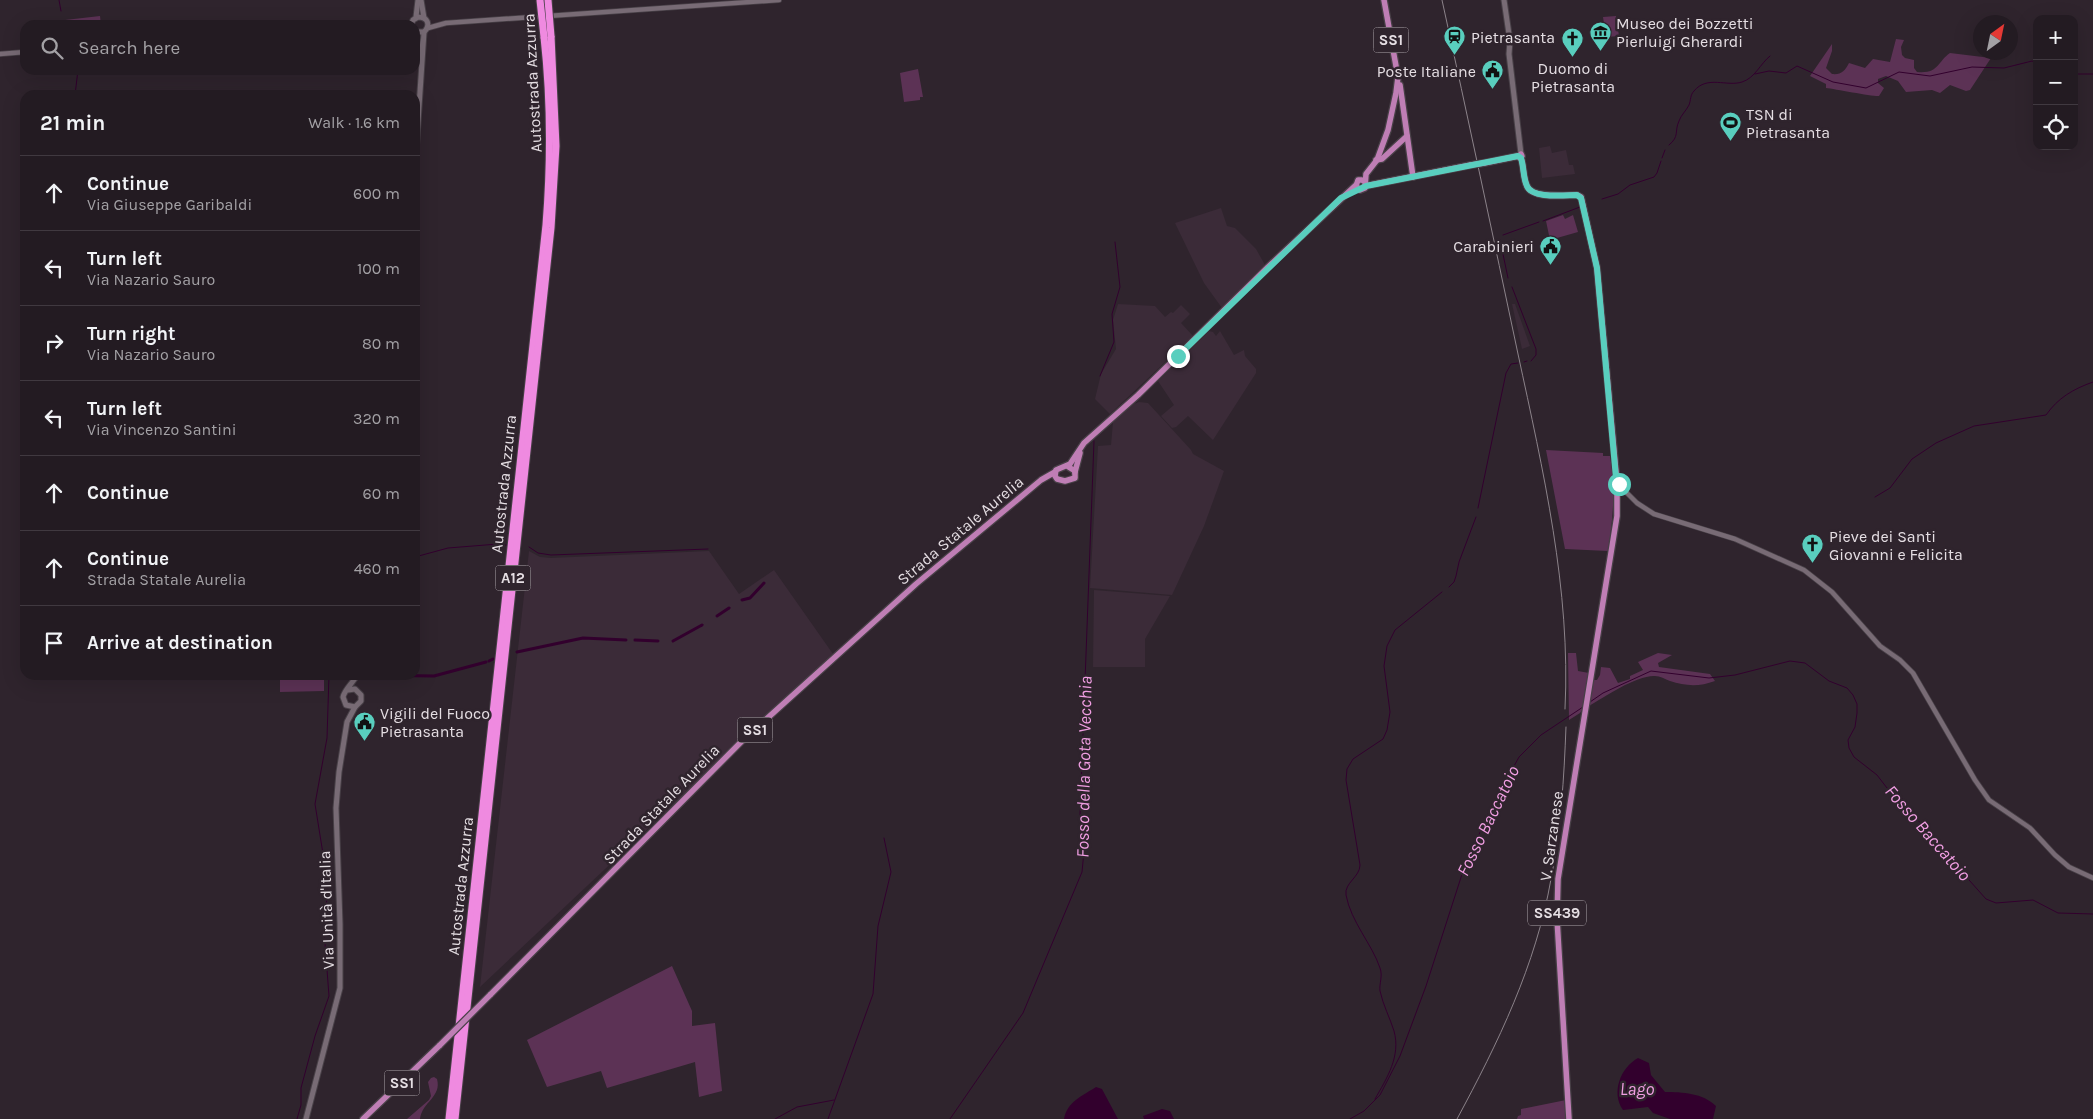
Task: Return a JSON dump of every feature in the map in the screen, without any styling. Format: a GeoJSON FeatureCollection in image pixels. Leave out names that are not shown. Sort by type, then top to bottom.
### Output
{"type":"FeatureCollection","features":[{"type":"Feature","properties":{"kind":"highway","name":"Autostrada Azzurra"},"geometry":{"type":"LineString","coordinates":[[455,1119],[551,228],[556,146],[548,36],[540,0]]}},
{"type":"Feature","properties":{"kind":"highway","name":"Autostrada Azzurra"},"geometry":{"type":"LineString","coordinates":[[449,1119],[546,225],[550,139],[548,0]]}},
{"type":"Feature","properties":{"kind":"main road"},"geometry":{"type":"LineString","coordinates":[[414,20],[418,0]]}},
{"type":"Feature","properties":{"kind":"main road"},"geometry":{"type":"LineString","coordinates":[[420,90],[426,25],[421,0]]}},
{"type":"Feature","properties":{"kind":"main road","name":"SS1"},"geometry":{"type":"LineString","coordinates":[[1361,185],[1377,158],[1388,130],[1398,80],[1384,0]]}},
{"type":"Feature","properties":{"kind":"main road"},"geometry":{"type":"LineString","coordinates":[[1361,185],[1413,174],[1421,176],[1520,156],[1510,65],[1509,31],[1504,0]]}},
{"type":"Feature","properties":{"kind":"main road"},"geometry":{"type":"LineString","coordinates":[[416,17],[420,20]]}},
{"type":"Feature","properties":{"kind":"main road"},"geometry":{"type":"LineString","coordinates":[[420,20],[426,25]]}},
{"type":"Feature","properties":{"kind":"main road"},"geometry":{"type":"LineString","coordinates":[[420,29],[426,25]]}},
{"type":"Feature","properties":{"kind":"main road"},"geometry":{"type":"LineString","coordinates":[[420,62],[421,70]]}},
{"type":"Feature","properties":{"kind":"main road"},"geometry":{"type":"LineString","coordinates":[[1398,80],[1413,174]]}},
{"type":"Feature","properties":{"kind":"main road"},"geometry":{"type":"LineString","coordinates":[[1377,158],[1382,159],[1407,136]]}},
{"type":"Feature","properties":{"kind":"main road","name":"SS439"},"geometry":{"type":"LineString","coordinates":[[1520,156],[1526,186],[1532,192],[1544,195],[1579,195],[1597,268],[1617,483]]}},
{"type":"Feature","properties":{"kind":"main road","name":"Strada Statale Aurelia"},"geometry":{"type":"LineString","coordinates":[[1056,476],[1058,468],[1067,466],[1080,447],[1138,395],[1341,198],[1361,185]]}},
{"type":"Feature","properties":{"kind":"main road","name":"Strada Statale Aurelia"},"geometry":{"type":"LineString","coordinates":[[363,1119],[440,1046],[742,741],[916,584],[1037,484],[1056,476],[1070,481],[1074,478],[1078,459],[1087,441]]}},
{"type":"Feature","properties":{"kind":"main road"},"geometry":{"type":"LineString","coordinates":[[1067,466],[1076,472]]}},
{"type":"Feature","properties":{"kind":"main road","name":"V. Sarzanese"},"geometry":{"type":"LineString","coordinates":[[1570,1119],[1557,919],[1557,890],[1617,516],[1617,483]]}},
{"type":"Feature","properties":{"kind":"main road"},"geometry":{"type":"LineString","coordinates":[[347,722],[343,697],[354,680]]}},
{"type":"Feature","properties":{"kind":"main road"},"geometry":{"type":"LineString","coordinates":[[345,704],[355,707],[361,701],[358,680]]}},
{"type":"Feature","properties":{"kind":"main road"},"geometry":{"type":"LineString","coordinates":[[348,690],[355,689],[360,693]]}},
{"type":"Feature","properties":{"kind":"main road","name":"Via Unità d'Italia"},"geometry":{"type":"LineString","coordinates":[[305,1119],[334,1018],[340,988],[336,808],[339,772],[347,722],[355,707]]}},
{"type":"Feature","properties":{"kind":"street"},"geometry":{"type":"LineString","coordinates":[[426,25],[779,0]]}},
{"type":"Feature","properties":{"kind":"street"},"geometry":{"type":"LineString","coordinates":[[0,54],[20,52]]}},
{"type":"Feature","properties":{"kind":"street"},"geometry":{"type":"LineString","coordinates":[[1617,483],[1637,503],[1654,514],[1753,546],[1796,565],[1820,582],[1832,592],[1880,646],[1900,660],[1913,673],[1975,780],[1989,800],[2030,828],[2069,867],[2093,878]]}},
{"type":"Feature","properties":{"kind":"shaded area"},"geometry":{"type":"Polygon","coordinates":[[[100,16],[100,20],[65,20],[100,16]]]}},
{"type":"Feature","properties":{"kind":"shaded area"},"geometry":{"type":"Polygon","coordinates":[[[1616,16],[1619,36],[1606,37],[1603,17],[1616,16]]]}},
{"type":"Feature","properties":{"kind":"shaded area"},"geometry":{"type":"Polygon","coordinates":[[[1896,39],[1904,40],[1901,47],[1902,55],[1905,58],[1914,60],[1914,68],[1917,72],[1934,69],[1950,53],[1973,56],[1973,60],[1990,60],[1970,90],[1966,91],[1950,85],[1940,93],[1932,90],[1906,92],[1898,81],[1886,76],[1878,79],[1878,83],[1884,88],[1879,96],[1876,96],[1826,88],[1826,84],[1810,76],[1832,44],[1832,51],[1826,68],[1832,74],[1842,72],[1849,63],[1865,68],[1873,59],[1890,62],[1896,39]]]}},
{"type":"Feature","properties":{"kind":"shaded area"},"geometry":{"type":"Polygon","coordinates":[[[918,69],[923,97],[920,97],[920,100],[904,102],[900,73],[918,69]]]}},
{"type":"Feature","properties":{"kind":"shaded area"},"geometry":{"type":"Polygon","coordinates":[[[1550,146],[1552,153],[1566,150],[1569,165],[1573,165],[1575,174],[1542,178],[1539,148],[1550,146]]]}},
{"type":"Feature","properties":{"kind":"shaded area"},"geometry":{"type":"Polygon","coordinates":[[[1221,208],[1227,226],[1235,228],[1256,249],[1265,265],[1222,308],[1204,283],[1175,223],[1221,208]]]}},
{"type":"Feature","properties":{"kind":"shaded area"},"geometry":{"type":"Polygon","coordinates":[[[1563,215],[1565,219],[1573,215],[1578,232],[1550,240],[1546,221],[1563,215]]]}},
{"type":"Feature","properties":{"kind":"shaded area"},"geometry":{"type":"Polygon","coordinates":[[[1118,304],[1155,306],[1165,317],[1171,312],[1173,313],[1181,305],[1190,314],[1181,323],[1193,336],[1110,414],[1095,399],[1101,374],[1116,349],[1113,320],[1118,304]]]}},
{"type":"Feature","properties":{"kind":"shaded area"},"geometry":{"type":"Polygon","coordinates":[[[1512,304],[1515,304],[1530,346],[1522,349],[1512,304]]]}},
{"type":"Feature","properties":{"kind":"shaded area"},"geometry":{"type":"Polygon","coordinates":[[[1209,331],[1213,332],[1216,336],[1220,331],[1234,355],[1244,350],[1245,356],[1256,369],[1256,373],[1213,440],[1188,416],[1176,427],[1172,428],[1161,416],[1174,405],[1158,381],[1209,331]]]}},
{"type":"Feature","properties":{"kind":"shaded area"},"geometry":{"type":"Polygon","coordinates":[[[1139,402],[1148,403],[1193,454],[1224,471],[1204,526],[1172,595],[1090,588],[1098,446],[1111,445],[1113,422],[1139,402]]]}},
{"type":"Feature","properties":{"kind":"shaded area"},"geometry":{"type":"Polygon","coordinates":[[[1546,450],[1603,453],[1603,456],[1610,456],[1613,503],[1608,551],[1565,549],[1546,450]]]}},
{"type":"Feature","properties":{"kind":"shaded area"},"geometry":{"type":"Polygon","coordinates":[[[529,551],[540,557],[551,558],[709,551],[739,594],[774,570],[833,654],[480,987],[529,551]]]}},
{"type":"Feature","properties":{"kind":"shaded area"},"geometry":{"type":"Polygon","coordinates":[[[1094,590],[1170,596],[1145,639],[1145,667],[1093,667],[1094,590]]]}},
{"type":"Feature","properties":{"kind":"shaded area"},"geometry":{"type":"Polygon","coordinates":[[[1568,653],[1576,653],[1578,671],[1589,673],[1583,709],[1569,720],[1568,653]]]}},
{"type":"Feature","properties":{"kind":"shaded area"},"geometry":{"type":"Polygon","coordinates":[[[1658,653],[1672,655],[1658,663],[1659,667],[1710,674],[1715,681],[1698,685],[1687,685],[1659,676],[1648,677],[1621,687],[1589,706],[1592,680],[1597,680],[1601,667],[1610,668],[1618,683],[1630,679],[1630,676],[1643,670],[1638,662],[1658,653]]]}},
{"type":"Feature","properties":{"kind":"shaded area"},"geometry":{"type":"Polygon","coordinates":[[[280,680],[324,680],[324,691],[280,692],[280,680]]]}},
{"type":"Feature","properties":{"kind":"shaded area"},"geometry":{"type":"Polygon","coordinates":[[[672,966],[692,1011],[692,1026],[715,1023],[722,1091],[699,1097],[695,1062],[607,1088],[601,1071],[547,1087],[527,1040],[672,966]]]}},
{"type":"Feature","properties":{"kind":"shaded area"},"geometry":{"type":"Polygon","coordinates":[[[434,1077],[437,1079],[437,1090],[424,1108],[420,1119],[407,1119],[429,1100],[431,1096],[428,1082],[434,1077]]]}},
{"type":"Feature","properties":{"kind":"shaded area"},"geometry":{"type":"Polygon","coordinates":[[[1566,1100],[1567,1119],[1517,1119],[1521,1115],[1521,1109],[1566,1100]]]}},
{"type":"Feature","properties":{"kind":"water","name":"Lago"},"geometry":{"type":"Polygon","coordinates":[[[1638,1058],[1649,1063],[1651,1075],[1665,1092],[1692,1094],[1705,1098],[1716,1106],[1713,1119],[1670,1119],[1653,1113],[1648,1107],[1623,1110],[1618,1096],[1619,1081],[1626,1068],[1638,1058]]]}},
{"type":"Feature","properties":{"kind":"water"},"geometry":{"type":"Polygon","coordinates":[[[1096,1087],[1102,1089],[1118,1119],[1064,1119],[1068,1108],[1072,1104],[1096,1087]]]}},
{"type":"Feature","properties":{"kind":"water"},"geometry":{"type":"Polygon","coordinates":[[[1162,1109],[1170,1111],[1174,1119],[1144,1119],[1143,1116],[1162,1109]]]}},
{"type":"Feature","properties":{"kind":"waterway"},"geometry":{"type":"LineString","coordinates":[[59,0],[61,11]]}},
{"type":"Feature","properties":{"kind":"waterway"},"geometry":{"type":"LineString","coordinates":[[1669,145],[1676,136],[1679,121],[1689,105],[1692,94],[1699,86],[1711,82],[1736,83],[1747,80],[1770,56]]}},
{"type":"Feature","properties":{"kind":"waterway"},"geometry":{"type":"LineString","coordinates":[[1755,74],[1769,71],[1786,73],[1797,66],[1833,82],[1866,88],[1899,72],[1930,76],[1972,67],[2004,68],[2033,61]]}},
{"type":"Feature","properties":{"kind":"waterway"},"geometry":{"type":"LineString","coordinates":[[2078,74],[2093,74]]}},
{"type":"Feature","properties":{"kind":"waterway"},"geometry":{"type":"LineString","coordinates":[[76,90],[77,75]]}},
{"type":"Feature","properties":{"kind":"waterway"},"geometry":{"type":"LineString","coordinates":[[1662,158],[1665,150]]}},
{"type":"Feature","properties":{"kind":"waterway"},"geometry":{"type":"LineString","coordinates":[[1602,199],[1618,194],[1630,185],[1654,177],[1661,161]]}},
{"type":"Feature","properties":{"kind":"waterway"},"geometry":{"type":"LineString","coordinates":[[1543,221],[1580,207]]}},
{"type":"Feature","properties":{"kind":"waterway"},"geometry":{"type":"LineString","coordinates":[[1503,235],[1539,222]]}},
{"type":"Feature","properties":{"kind":"waterway"},"geometry":{"type":"LineString","coordinates":[[1500,240],[1508,278]]}},
{"type":"Feature","properties":{"kind":"waterway","name":"Fosso della Gota Vecchia"},"geometry":{"type":"LineString","coordinates":[[1100,376],[1114,342],[1112,314],[1120,287],[1115,242]]}},
{"type":"Feature","properties":{"kind":"waterway"},"geometry":{"type":"LineString","coordinates":[[1512,287],[1536,349],[1536,355],[1531,361]]}},
{"type":"Feature","properties":{"kind":"waterway"},"geometry":{"type":"LineString","coordinates":[[1478,508],[1506,373],[1511,364],[1518,363]]}},
{"type":"Feature","properties":{"kind":"waterway"},"geometry":{"type":"LineString","coordinates":[[1875,497],[1890,488],[1912,459],[1936,443],[1974,426],[2046,415],[2066,395],[2093,382]]}},
{"type":"Feature","properties":{"kind":"waterway","name":"Fosso della Gota Vecchia"},"geometry":{"type":"LineString","coordinates":[[950,1119],[1023,1013],[1082,872],[1084,851],[1080,815],[1094,441]]}},
{"type":"Feature","properties":{"kind":"waterway"},"geometry":{"type":"LineString","coordinates":[[1449,587],[1454,582],[1459,562],[1476,517]]}},
{"type":"Feature","properties":{"kind":"waterway"},"geometry":{"type":"LineString","coordinates":[[420,556],[448,548],[498,544]]}},
{"type":"Feature","properties":{"kind":"waterway"},"geometry":{"type":"LineString","coordinates":[[502,545],[507,545]]}},
{"type":"Feature","properties":{"kind":"waterway"},"geometry":{"type":"LineString","coordinates":[[529,547],[538,553],[551,555],[708,549]]}},
{"type":"Feature","properties":{"kind":"waterway"},"geometry":{"type":"LineString","coordinates":[[742,600],[750,598],[764,583]]}},
{"type":"Feature","properties":{"kind":"waterway"},"geometry":{"type":"LineString","coordinates":[[1375,1099],[1392,1066],[1396,1040],[1380,991],[1380,968],[1352,914],[1346,895],[1347,887],[1358,873],[1360,865],[1346,780],[1347,769],[1353,759],[1383,739],[1387,730],[1390,712],[1384,666],[1387,646],[1395,630],[1442,592]]}},
{"type":"Feature","properties":{"kind":"waterway"},"geometry":{"type":"LineString","coordinates":[[717,616],[729,608]]}},
{"type":"Feature","properties":{"kind":"waterway"},"geometry":{"type":"LineString","coordinates":[[673,641],[702,625]]}},
{"type":"Feature","properties":{"kind":"waterway"},"geometry":{"type":"LineString","coordinates":[[517,652],[583,638],[626,640]]}},
{"type":"Feature","properties":{"kind":"waterway"},"geometry":{"type":"LineString","coordinates":[[635,640],[658,641]]}},
{"type":"Feature","properties":{"kind":"waterway"},"geometry":{"type":"LineString","coordinates":[[489,661],[493,659]]}},
{"type":"Feature","properties":{"kind":"waterway","name":"Fosso Baccatoio"},"geometry":{"type":"LineString","coordinates":[[1590,702],[1603,693],[1651,671],[1709,678],[1735,675],[1790,661],[1805,663],[1829,681],[1847,688],[1853,695],[1857,704],[1857,713],[1855,727],[1848,740],[1849,748],[1854,757],[1877,775],[1887,788],[1903,799],[1928,834],[1986,899],[1996,903],[2033,900],[2058,913],[2093,914]]}},
{"type":"Feature","properties":{"kind":"waterway"},"geometry":{"type":"LineString","coordinates":[[420,676],[434,676],[486,662]]}},
{"type":"Feature","properties":{"kind":"waterway"},"geometry":{"type":"LineString","coordinates":[[297,1119],[301,1105],[301,1088],[315,1036],[329,996],[324,930],[328,885],[315,804],[327,738],[329,680]]}},
{"type":"Feature","properties":{"kind":"waterway","name":"Fosso Baccatoio"},"geometry":{"type":"LineString","coordinates":[[1350,1119],[1364,1111],[1380,1095],[1400,1056],[1426,986],[1464,868],[1490,810],[1519,757],[1541,735],[1583,707]]}},
{"type":"Feature","properties":{"kind":"waterway"},"geometry":{"type":"LineString","coordinates":[[828,1119],[873,994],[878,926],[891,872],[884,838]]}},
{"type":"Feature","properties":{"kind":"waterway"},"geometry":{"type":"LineString","coordinates":[[775,1119],[797,1107],[834,1100]]}},
{"type":"Feature","properties":{"kind":"railway"},"geometry":{"type":"LineString","coordinates":[[1442,0],[1527,398],[1553,530],[1564,620],[1566,664],[1565,709]]}},
{"type":"Feature","properties":{"kind":"railway"},"geometry":{"type":"LineString","coordinates":[[1457,1119],[1487,1062],[1514,1003],[1536,942],[1551,879],[1560,822],[1566,727]]}},
{"type":"Feature","properties":{"kind":"place","name":"Museo dei Bozzetti Pierluigi Gherardi"},"geometry":{"type":"Point","coordinates":[1600,51]}},
{"type":"Feature","properties":{"kind":"place","name":"Pietrasanta"},"geometry":{"type":"Point","coordinates":[1455,56]}},
{"type":"Feature","properties":{"kind":"place","name":"Duomo di Pietrasanta"},"geometry":{"type":"Point","coordinates":[1573,58]}},
{"type":"Feature","properties":{"kind":"place","name":"Poste Italiane"},"geometry":{"type":"Point","coordinates":[1492,90]}},
{"type":"Feature","properties":{"kind":"place","name":"TSN di Pietrasanta"},"geometry":{"type":"Point","coordinates":[1730,142]}},
{"type":"Feature","properties":{"kind":"place","name":"Carabinieri"},"geometry":{"type":"Point","coordinates":[1550,265]}},
{"type":"Feature","properties":{"kind":"place","name":"Pieve dei Santi Giovanni e Felicita"},"geometry":{"type":"Point","coordinates":[1813,564]}},
{"type":"Feature","properties":{"kind":"place","name":"Vigili del Fuoco Pietrasanta"},"geometry":{"type":"Point","coordinates":[364,741]}},
{"type":"Feature","properties":{"kind":"route"},"geometry":{"type":"LineString","coordinates":[[1178,356],[1341,198],[1364,189],[1366,186],[1375,186],[1518,156],[1522,161],[1526,186],[1532,192],[1544,195],[1577,195],[1581,198],[1597,268],[1616,478],[1619,484]]}}]}
